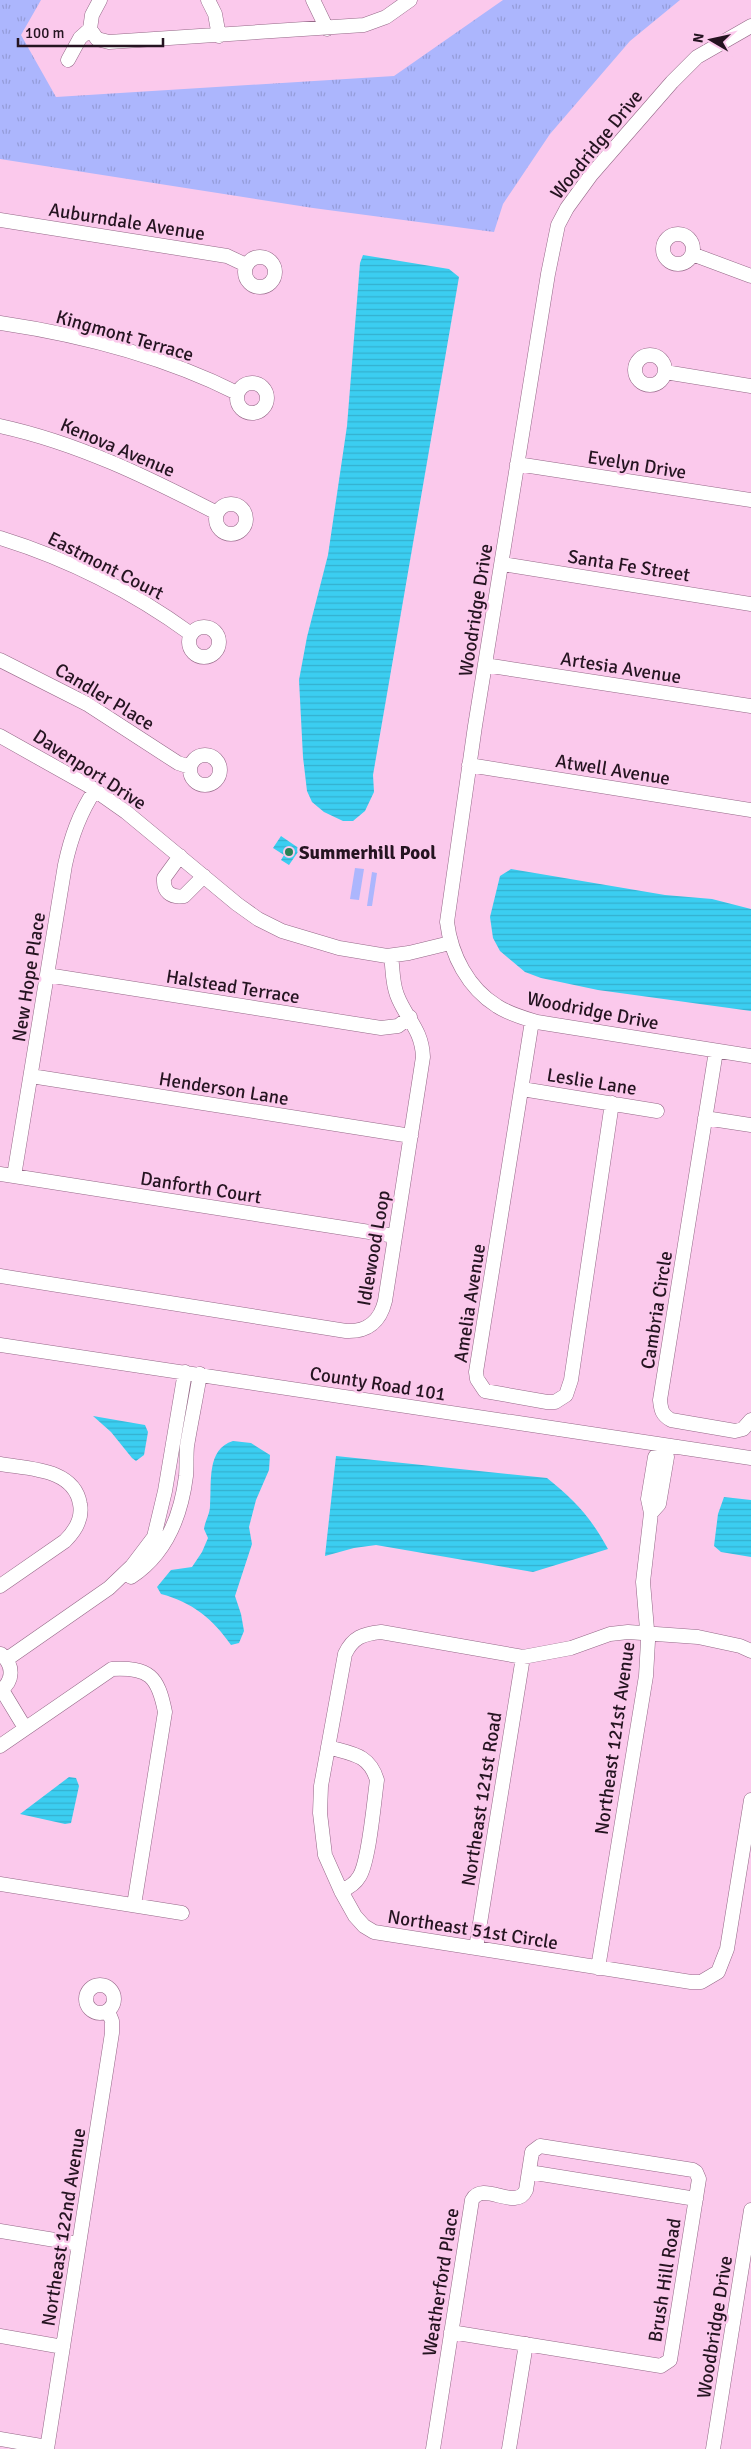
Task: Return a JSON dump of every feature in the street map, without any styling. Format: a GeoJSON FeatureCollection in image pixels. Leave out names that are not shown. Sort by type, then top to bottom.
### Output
{"type":"FeatureCollection","features":[{"type":"Feature","properties":{"kind":"street"},"geometry":{"type":"LineString","coordinates":[[68,60],[80,38],[90,29],[92,15],[100,0]]}},
{"type":"Feature","properties":{"kind":"street"},"geometry":{"type":"LineString","coordinates":[[208,0],[215,14],[219,36]]}},
{"type":"Feature","properties":{"kind":"street"},"geometry":{"type":"LineString","coordinates":[[313,0],[327,28]]}},
{"type":"Feature","properties":{"kind":"street"},"geometry":{"type":"LineString","coordinates":[[90,29],[97,38],[109,42],[327,28],[377,22],[410,0]]}},
{"type":"Feature","properties":{"kind":"street","name":"Woodridge Drive"},"geometry":{"type":"LineString","coordinates":[[751,26],[708,48],[686,67],[590,175],[567,208],[558,226],[549,266],[517,464],[469,765],[447,922],[450,943],[459,965],[482,994],[497,1007],[532,1021],[751,1056]]}},
{"type":"Feature","properties":{"kind":"street","name":"Auburndale Avenue"},"geometry":{"type":"LineString","coordinates":[[0,220],[228,256],[246,265]]}},
{"type":"Feature","properties":{"kind":"street"},"geometry":{"type":"LineString","coordinates":[[692,254],[751,276]]}},
{"type":"Feature","properties":{"kind":"street","name":"Kingmont Terrace"},"geometry":{"type":"LineString","coordinates":[[0,323],[34,328],[107,345],[200,376],[237,393]]}},
{"type":"Feature","properties":{"kind":"street"},"geometry":{"type":"LineString","coordinates":[[665,372],[751,386]]}},
{"type":"Feature","properties":{"kind":"street","name":"Kenova Avenue"},"geometry":{"type":"LineString","coordinates":[[0,426],[42,436],[108,459],[217,513]]}},
{"type":"Feature","properties":{"kind":"street","name":"Evelyn Drive"},"geometry":{"type":"LineString","coordinates":[[517,464],[751,500]]}},
{"type":"Feature","properties":{"kind":"street","name":"Eastmont Court"},"geometry":{"type":"LineString","coordinates":[[0,538],[35,549],[102,580],[138,599],[191,634]]}},
{"type":"Feature","properties":{"kind":"street","name":"Santa Fe Street"},"geometry":{"type":"LineString","coordinates":[[502,564],[751,604]]}},
{"type":"Feature","properties":{"kind":"street","name":"Candler Place"},"geometry":{"type":"LineString","coordinates":[[0,660],[86,704],[178,763],[190,767]]}},
{"type":"Feature","properties":{"kind":"street","name":"Artesia Avenue"},"geometry":{"type":"LineString","coordinates":[[486,665],[751,706]]}},
{"type":"Feature","properties":{"kind":"street","name":"Davenport Drive"},"geometry":{"type":"LineString","coordinates":[[0,736],[95,790],[258,919],[282,931],[339,948],[392,956],[450,943]]}},
{"type":"Feature","properties":{"kind":"street","name":"Atwell Avenue"},"geometry":{"type":"LineString","coordinates":[[469,765],[751,810]]}},
{"type":"Feature","properties":{"kind":"street","name":"New Hope Place"},"geometry":{"type":"LineString","coordinates":[[14,1176],[71,837],[79,818],[95,790]]}},
{"type":"Feature","properties":{"kind":"street"},"geometry":{"type":"LineString","coordinates":[[180,856],[164,878],[166,891],[171,895],[184,896],[204,876]]}},
{"type":"Feature","properties":{"kind":"street","name":"Idlewood Loop"},"geometry":{"type":"LineString","coordinates":[[0,1276],[356,1332],[373,1324],[383,1311],[423,1057],[420,1037],[398,998],[394,985],[392,956]]}},
{"type":"Feature","properties":{"kind":"street","name":"Halstead Terrace"},"geometry":{"type":"LineString","coordinates":[[47,975],[381,1028],[398,1026],[410,1017]]}},
{"type":"Feature","properties":{"kind":"street","name":"Amelia Avenue"},"geometry":{"type":"LineString","coordinates":[[532,1021],[477,1379],[480,1386],[491,1393],[547,1402],[554,1402],[566,1395],[571,1380],[612,1103]]}},
{"type":"Feature","properties":{"kind":"street","name":"Cambria Circle"},"geometry":{"type":"LineString","coordinates":[[716,1051],[660,1400],[664,1416],[671,1420],[735,1431],[743,1429],[751,1420]]}},
{"type":"Feature","properties":{"kind":"street","name":"Henderson Lane"},"geometry":{"type":"LineString","coordinates":[[30,1076],[411,1136]]}},
{"type":"Feature","properties":{"kind":"street","name":"Leslie Lane"},"geometry":{"type":"LineString","coordinates":[[522,1089],[657,1111]]}},
{"type":"Feature","properties":{"kind":"street"},"geometry":{"type":"LineString","coordinates":[[705,1118],[751,1125]]}},
{"type":"Feature","properties":{"kind":"street","name":"Danforth Court"},"geometry":{"type":"LineString","coordinates":[[0,1174],[395,1236]]}},
{"type":"Feature","properties":{"kind":"street","name":"County Road 101"},"geometry":{"type":"LineString","coordinates":[[0,1345],[751,1458]]}},
{"type":"Feature","properties":{"kind":"street"},"geometry":{"type":"LineString","coordinates":[[25,1728],[1,1691],[10,1679],[11,1672],[3,1656],[109,1588],[132,1566],[154,1537],[165,1491],[185,1372]]}},
{"type":"Feature","properties":{"kind":"street"},"geometry":{"type":"LineString","coordinates":[[109,1588],[116,1587],[136,1574],[152,1560],[165,1543],[177,1517],[186,1475],[187,1448],[200,1374]]}},
{"type":"Feature","properties":{"kind":"street","name":"Northeast 121st Avenue"},"geometry":{"type":"LineString","coordinates":[[598,1968],[646,1676],[648,1632],[643,1582],[651,1513],[659,1504],[667,1457],[662,1446]]}},
{"type":"Feature","properties":{"kind":"street"},"geometry":{"type":"LineString","coordinates":[[0,1464],[47,1472],[68,1480],[79,1498],[81,1509],[79,1522],[73,1533],[65,1541],[3,1580]]}},
{"type":"Feature","properties":{"kind":"street","name":"Northeast 51st Circle"},"geometry":{"type":"LineString","coordinates":[[751,1652],[740,1646],[698,1637],[648,1632],[610,1634],[571,1648],[523,1657],[381,1632],[360,1636],[349,1645],[344,1654],[321,1786],[320,1813],[325,1855],[341,1892],[355,1916],[364,1926],[374,1932],[598,1968],[701,1982],[718,1972],[727,1949],[751,1800]]}},
{"type":"Feature","properties":{"kind":"street","name":"Northeast 121st Road"},"geometry":{"type":"LineString","coordinates":[[476,1948],[523,1657]]}},
{"type":"Feature","properties":{"kind":"street"},"geometry":{"type":"LineString","coordinates":[[0,1746],[112,1669],[134,1668],[149,1676],[161,1690],[165,1712],[134,1905]]}},
{"type":"Feature","properties":{"kind":"street"},"geometry":{"type":"LineString","coordinates":[[328,1747],[364,1758],[373,1768],[377,1780],[365,1859],[360,1876],[351,1886],[341,1892]]}},
{"type":"Feature","properties":{"kind":"street"},"geometry":{"type":"LineString","coordinates":[[0,1884],[182,1913]]}},
{"type":"Feature","properties":{"kind":"street","name":"Northeast 122nd Avenue"},"geometry":{"type":"LineString","coordinates":[[47,2448],[112,2033],[112,2021],[108,2011]]}},
{"type":"Feature","properties":{"kind":"street","name":"Brush Hill Road"},"geometry":{"type":"LineString","coordinates":[[451,2332],[661,2366],[669,2362],[699,2178],[693,2170],[540,2146],[533,2150],[529,2172]]}},
{"type":"Feature","properties":{"kind":"street"},"geometry":{"type":"LineString","coordinates":[[529,2172],[696,2198]]}},
{"type":"Feature","properties":{"kind":"street","name":"Weatherford Place"},"geometry":{"type":"LineString","coordinates":[[433,2449],[472,2198],[482,2193],[520,2198],[526,2193],[529,2172]]}},
{"type":"Feature","properties":{"kind":"street","name":"Woodbridge Drive"},"geometry":{"type":"LineString","coordinates":[[713,2449],[751,2210]]}},
{"type":"Feature","properties":{"kind":"street"},"geometry":{"type":"LineString","coordinates":[[0,2231],[79,2244]]}},
{"type":"Feature","properties":{"kind":"street"},"geometry":{"type":"LineString","coordinates":[[0,2336],[63,2347]]}},
{"type":"Feature","properties":{"kind":"street"},"geometry":{"type":"LineString","coordinates":[[509,2449],[526,2344]]}},
{"type":"Feature","properties":{"kind":"street"},"geometry":{"type":"LineString","coordinates":[[0,2439],[47,2448]]}},
{"type":"Feature","properties":{"kind":"green space"},"geometry":{"type":"Polygon","coordinates":[[[0,0],[41,0],[21,35],[56,97],[394,76],[503,0],[680,0],[630,41],[550,134],[503,204],[494,232],[313,208],[0,159],[0,0]]]}},
{"type":"Feature","properties":{"kind":"green space"},"geometry":{"type":"Polygon","coordinates":[[[355,868],[364,869],[359,900],[350,899],[355,868]]]}},
{"type":"Feature","properties":{"kind":"green space"},"geometry":{"type":"Polygon","coordinates":[[[372,872],[377,873],[372,906],[367,906],[372,872]]]}},
{"type":"Feature","properties":{"kind":"shaded area"},"geometry":{"type":"Polygon","coordinates":[[[363,255],[449,269],[459,277],[373,775],[374,792],[365,811],[353,821],[343,821],[324,812],[312,802],[307,791],[303,757],[299,680],[307,637],[328,555],[347,426],[360,263],[363,255]]]}},
{"type":"Feature","properties":{"kind":"shaded area","name":"Summerhill Pool"},"geometry":{"type":"Polygon","coordinates":[[[281,836],[300,849],[289,865],[281,860],[284,855],[273,848],[281,836]]]}},
{"type":"Feature","properties":{"kind":"shaded area"},"geometry":{"type":"Polygon","coordinates":[[[511,869],[665,895],[712,899],[751,909],[751,1011],[598,990],[541,978],[525,972],[500,951],[493,938],[490,917],[500,876],[511,869]]]}},
{"type":"Feature","properties":{"kind":"shaded area"},"geometry":{"type":"Polygon","coordinates":[[[93,1416],[145,1425],[148,1432],[144,1455],[136,1461],[132,1458],[111,1432],[93,1416]]]}},
{"type":"Feature","properties":{"kind":"shaded area"},"geometry":{"type":"Polygon","coordinates":[[[233,1441],[251,1443],[270,1455],[269,1470],[256,1500],[249,1527],[252,1544],[235,1596],[244,1631],[239,1643],[231,1645],[217,1627],[201,1613],[172,1597],[161,1594],[157,1587],[171,1570],[192,1567],[202,1552],[208,1538],[204,1529],[210,1509],[211,1477],[214,1459],[224,1445],[233,1441]]]}},
{"type":"Feature","properties":{"kind":"shaded area"},"geometry":{"type":"Polygon","coordinates":[[[336,1456],[547,1478],[582,1510],[608,1549],[533,1572],[376,1545],[354,1548],[325,1556],[336,1456]]]}},
{"type":"Feature","properties":{"kind":"shaded area"},"geometry":{"type":"Polygon","coordinates":[[[724,1497],[751,1500],[751,1557],[721,1552],[714,1546],[718,1514],[724,1497]]]}},
{"type":"Feature","properties":{"kind":"shaded area"},"geometry":{"type":"Polygon","coordinates":[[[69,1777],[76,1778],[79,1786],[71,1823],[65,1824],[20,1814],[69,1777]]]}},
{"type":"Feature","properties":{"kind":"place","name":"Summerhill Pool"},"geometry":{"type":"Point","coordinates":[289,852]}}]}
